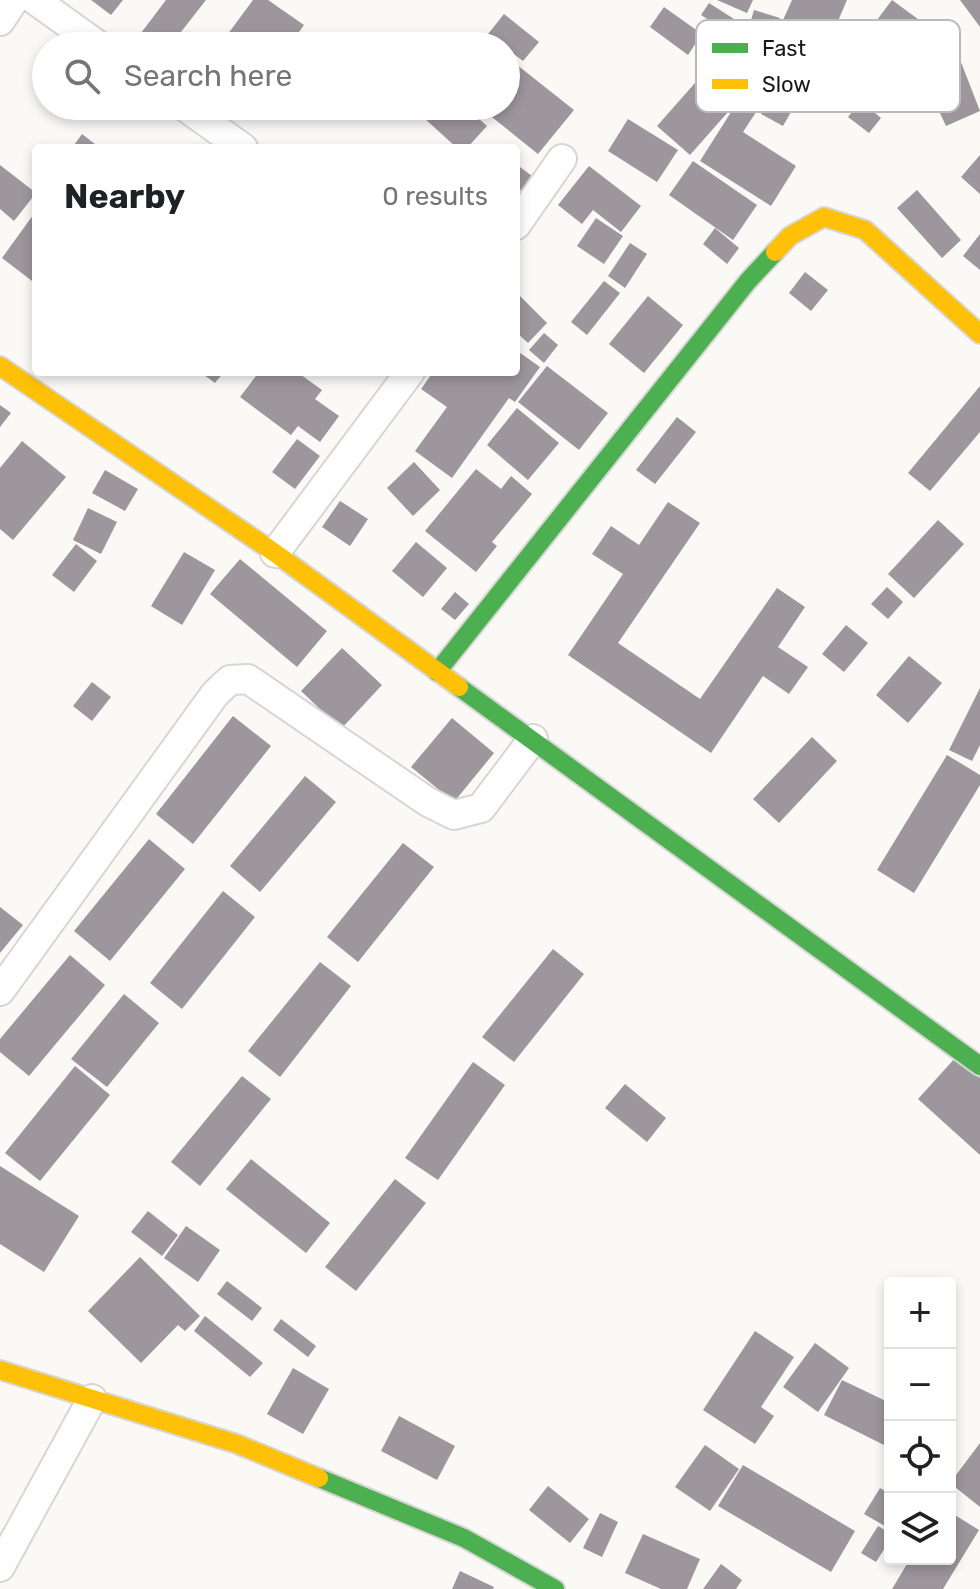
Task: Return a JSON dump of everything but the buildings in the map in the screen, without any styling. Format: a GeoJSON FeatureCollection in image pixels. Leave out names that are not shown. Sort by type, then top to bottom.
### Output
{"type":"FeatureCollection","features":[{"type":"Feature","properties":{"kind":"street"},"geometry":{"type":"LineString","coordinates":[[0,21],[14,0]]}},
{"type":"Feature","properties":{"kind":"street"},"geometry":{"type":"LineString","coordinates":[[35,0],[80,32]]}},
{"type":"Feature","properties":{"kind":"street"},"geometry":{"type":"LineString","coordinates":[[204,120],[237,144]]}},
{"type":"Feature","properties":{"kind":"street"},"geometry":{"type":"LineString","coordinates":[[520,219],[562,159]]}},
{"type":"Feature","properties":{"kind":"street"},"geometry":{"type":"LineString","coordinates":[[437,672],[748,281],[790,236],[824,217],[865,230],[980,334]]}},
{"type":"Feature","properties":{"kind":"street"},"geometry":{"type":"LineString","coordinates":[[0,366],[275,553],[980,1066]]}},
{"type":"Feature","properties":{"kind":"street"},"geometry":{"type":"LineString","coordinates":[[275,553],[407,376]]}},
{"type":"Feature","properties":{"kind":"street"},"geometry":{"type":"LineString","coordinates":[[0,991],[215,694],[230,680],[248,679],[428,802],[454,815],[481,808],[533,739]]}},
{"type":"Feature","properties":{"kind":"street"},"geometry":{"type":"LineString","coordinates":[[0,1370],[237,1444],[464,1538],[555,1589]]}},
{"type":"Feature","properties":{"kind":"street"},"geometry":{"type":"LineString","coordinates":[[0,1567],[92,1399]]}},
{"type":"Feature","properties":{"kind":"traffic: fast"},"geometry":{"type":"LineString","coordinates":[[437,672],[748,281],[775,252]]}},
{"type":"Feature","properties":{"kind":"traffic: fast"},"geometry":{"type":"LineString","coordinates":[[459,687],[980,1066]]}},
{"type":"Feature","properties":{"kind":"traffic: fast"},"geometry":{"type":"LineString","coordinates":[[319,1478],[464,1538],[555,1589]]}},
{"type":"Feature","properties":{"kind":"traffic: slow"},"geometry":{"type":"LineString","coordinates":[[775,252],[790,236],[824,217],[865,230],[980,334]]}},
{"type":"Feature","properties":{"kind":"traffic: slow"},"geometry":{"type":"LineString","coordinates":[[0,366],[275,553],[459,687]]}},
{"type":"Feature","properties":{"kind":"traffic: slow"},"geometry":{"type":"LineString","coordinates":[[0,1370],[237,1444],[319,1478]]}}]}
